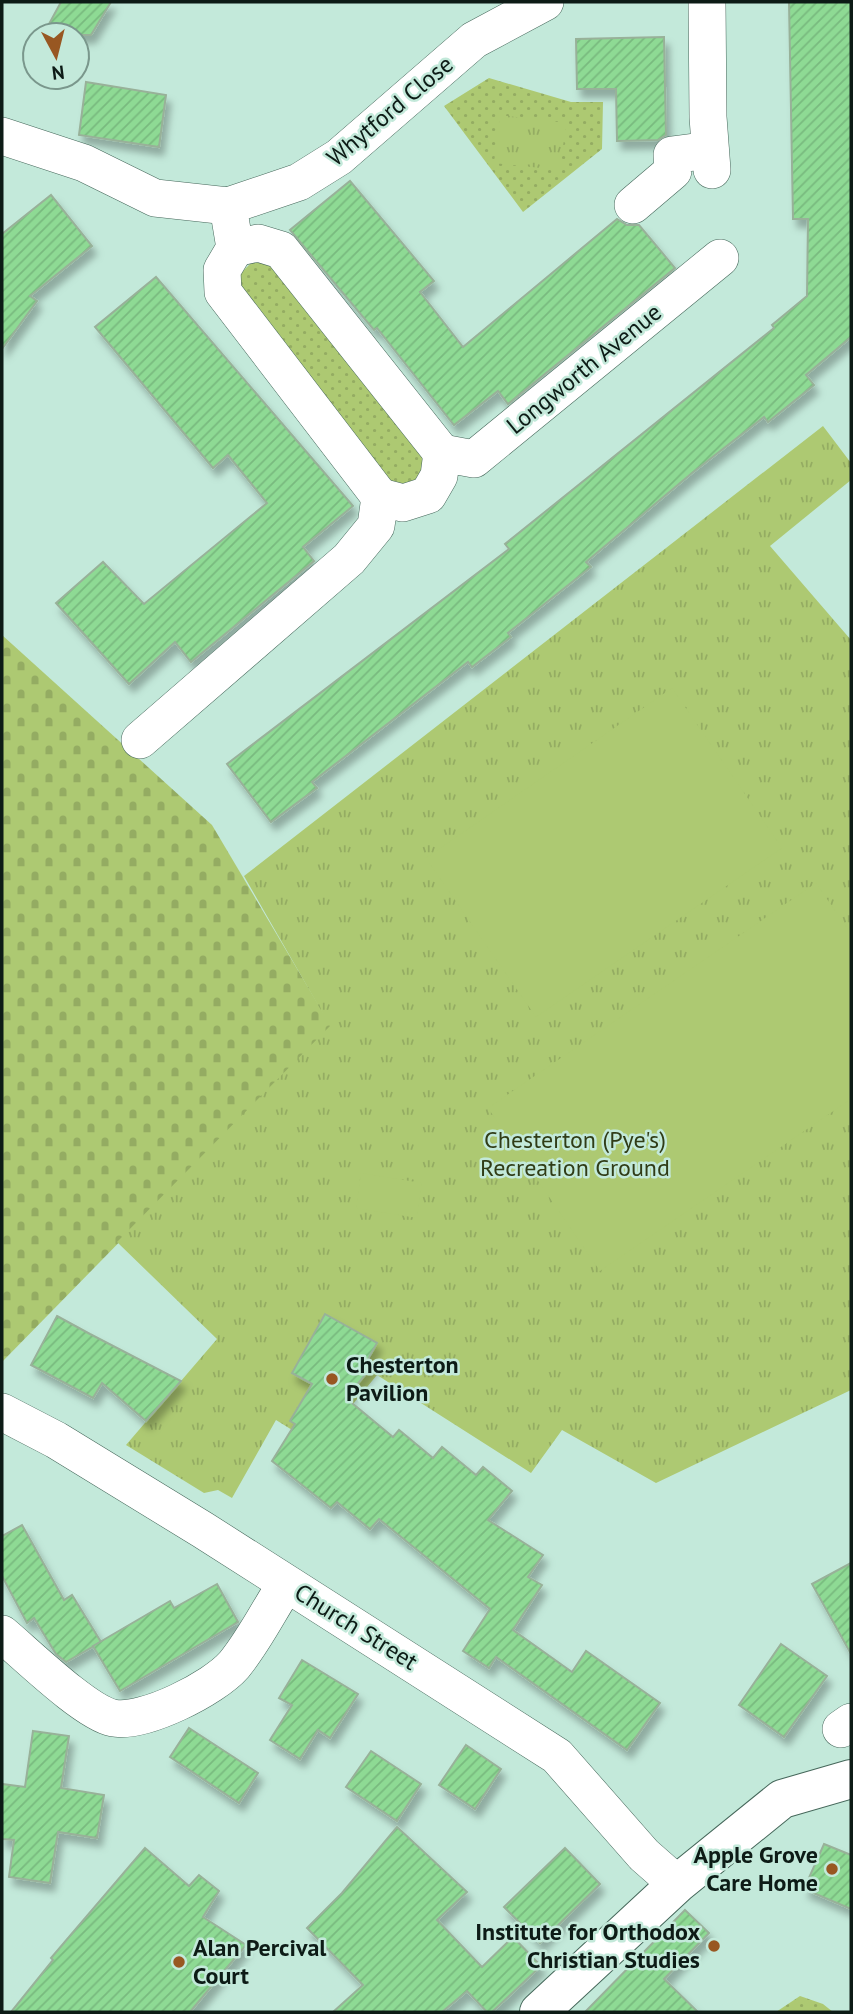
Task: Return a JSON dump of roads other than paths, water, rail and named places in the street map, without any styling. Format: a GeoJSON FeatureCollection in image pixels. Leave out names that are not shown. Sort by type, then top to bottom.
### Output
{"type":"FeatureCollection","features":[{"type":"Feature","properties":{"kind":"street","name":"Whytford Close"},"geometry":{"type":"LineString","coordinates":[[228,206],[299,182],[339,157],[474,40],[545,2]]}},
{"type":"Feature","properties":{"kind":"street"},"geometry":{"type":"LineString","coordinates":[[633,205],[673,171],[673,155],[711,160],[707,2]]}},
{"type":"Feature","properties":{"kind":"street"},"geometry":{"type":"LineString","coordinates":[[2,136],[84,163],[155,198],[228,206],[235,248],[222,270],[223,292],[380,497],[403,503],[428,495],[439,476],[442,453],[281,250],[258,243],[235,248]]}},
{"type":"Feature","properties":{"kind":"street","name":"Longworth Avenue"},"geometry":{"type":"LineString","coordinates":[[442,453],[474,459],[720,258]]}},
{"type":"Feature","properties":{"kind":"street"},"geometry":{"type":"LineString","coordinates":[[141,740],[349,559],[376,526],[380,497]]}},
{"type":"Feature","properties":{"kind":"street","name":"Church Street"},"geometry":{"type":"LineString","coordinates":[[2,1412],[56,1440],[557,1756],[644,1854],[677,1884]]}},
{"type":"Feature","properties":{"kind":"street"},"geometry":{"type":"LineString","coordinates":[[2,1634],[86,1703],[113,1718],[138,1716],[175,1706],[233,1667],[286,1584]]}},
{"type":"Feature","properties":{"kind":"street"},"geometry":{"type":"LineString","coordinates":[[539,2012],[677,1884],[782,1799],[851,1779]]}},
{"type":"Feature","properties":{"kind":"place","name":"Chesterton Pavilion"},"geometry":{"type":"Point","coordinates":[332,1379]}},
{"type":"Feature","properties":{"kind":"place","name":"Apple Grove Care Home"},"geometry":{"type":"Point","coordinates":[832,1869]}},
{"type":"Feature","properties":{"kind":"place","name":"Institute for Orthodox Christian Studies"},"geometry":{"type":"Point","coordinates":[714,1946]}},
{"type":"Feature","properties":{"kind":"place","name":"Alan Percival Court"},"geometry":{"type":"Point","coordinates":[179,1962]}},
{"type":"Feature","properties":{"kind":"park label","name":"Chesterton (Pye's) Recreation Ground"},"geometry":{"type":"Point","coordinates":[575,1154]}}]}
